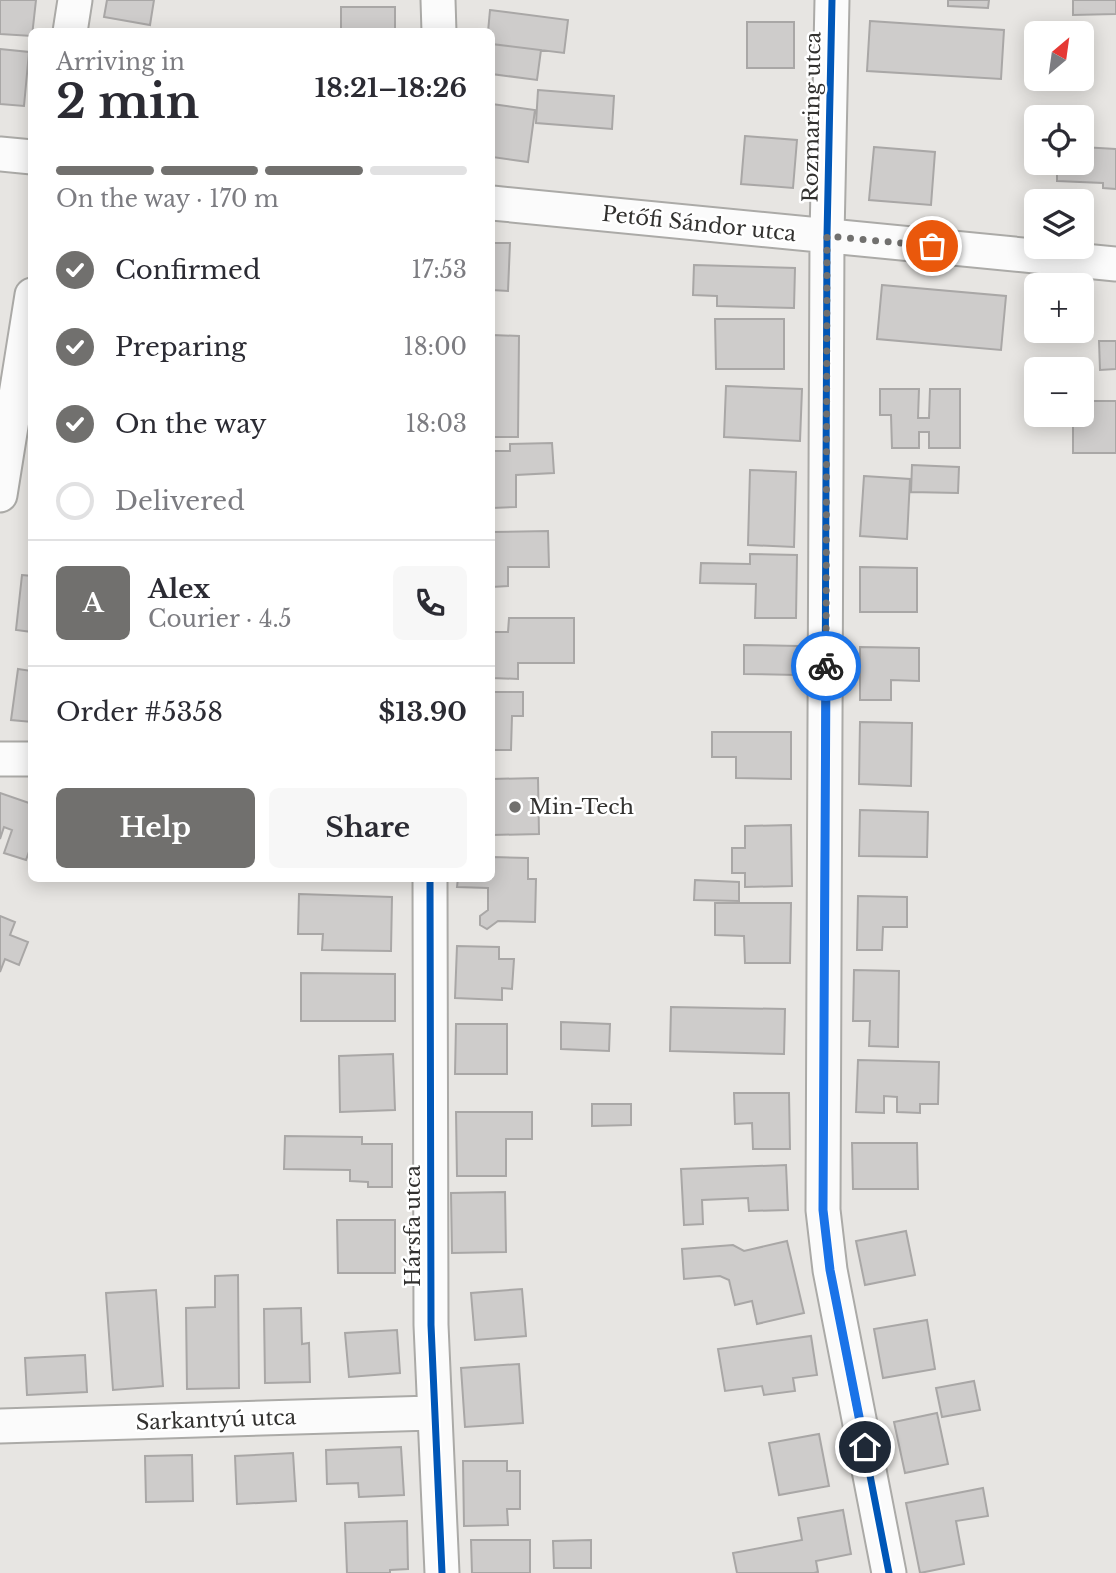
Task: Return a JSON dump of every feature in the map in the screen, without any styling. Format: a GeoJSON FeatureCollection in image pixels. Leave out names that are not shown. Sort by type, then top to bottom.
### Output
{"type":"FeatureCollection","features":[{"type":"Feature","properties":{"kind":"street"},"geometry":{"type":"LineString","coordinates":[[72,28],[75,0]]}},
{"type":"Feature","properties":{"kind":"street"},"geometry":{"type":"LineString","coordinates":[[438,0],[439,28]]}},
{"type":"Feature","properties":{"kind":"street","name":"Rozmaring utca"},"geometry":{"type":"LineString","coordinates":[[832,0],[827,236],[823,1210],[830,1270],[889,1573]]}},
{"type":"Feature","properties":{"kind":"street"},"geometry":{"type":"LineString","coordinates":[[0,154],[28,157]]}},
{"type":"Feature","properties":{"kind":"street","name":"Petőfi Sándor utca"},"geometry":{"type":"LineString","coordinates":[[495,203],[1116,264]]}},
{"type":"Feature","properties":{"kind":"street"},"geometry":{"type":"LineString","coordinates":[[0,495],[28,320]]}},
{"type":"Feature","properties":{"kind":"street"},"geometry":{"type":"LineString","coordinates":[[0,759],[28,759]]}},
{"type":"Feature","properties":{"kind":"street","name":"Hársfa utca"},"geometry":{"type":"LineString","coordinates":[[430,882],[432,1413],[442,1573]]}},
{"type":"Feature","properties":{"kind":"street","name":"Sarkantyú utca"},"geometry":{"type":"LineString","coordinates":[[0,1426],[432,1413]]}},
{"type":"Feature","properties":{"kind":"building"},"geometry":{"type":"Polygon","coordinates":[[[0,0],[36,0],[33,28],[28,28],[28,36],[0,34],[0,0]]]}},
{"type":"Feature","properties":{"kind":"building"},"geometry":{"type":"Polygon","coordinates":[[[107,0],[154,0],[150,25],[104,17],[107,0]]]}},
{"type":"Feature","properties":{"kind":"building"},"geometry":{"type":"Polygon","coordinates":[[[948,0],[989,0],[988,8],[948,6],[948,0]]]}},
{"type":"Feature","properties":{"kind":"building"},"geometry":{"type":"Polygon","coordinates":[[[1073,0],[1116,0],[1116,14],[1073,15],[1073,0]]]}},
{"type":"Feature","properties":{"kind":"building"},"geometry":{"type":"Polygon","coordinates":[[[341,7],[395,7],[395,28],[341,28],[341,7]]]}},
{"type":"Feature","properties":{"kind":"building"},"geometry":{"type":"Polygon","coordinates":[[[490,10],[568,20],[564,53],[495,44],[495,28],[488,28],[490,10]]]}},
{"type":"Feature","properties":{"kind":"building"},"geometry":{"type":"Polygon","coordinates":[[[870,21],[1004,30],[1001,79],[867,71],[870,21]]]}},
{"type":"Feature","properties":{"kind":"building"},"geometry":{"type":"Polygon","coordinates":[[[747,22],[794,22],[794,68],[747,68],[747,22]]]}},
{"type":"Feature","properties":{"kind":"building"},"geometry":{"type":"Polygon","coordinates":[[[495,44],[541,50],[537,80],[495,74],[495,44]]]}},
{"type":"Feature","properties":{"kind":"building"},"geometry":{"type":"Polygon","coordinates":[[[0,49],[28,52],[24,106],[0,104],[0,49]]]}},
{"type":"Feature","properties":{"kind":"building"},"geometry":{"type":"Polygon","coordinates":[[[538,90],[614,96],[612,129],[536,123],[538,90]]]}},
{"type":"Feature","properties":{"kind":"building"},"geometry":{"type":"Polygon","coordinates":[[[495,104],[535,110],[528,162],[495,157],[495,104]]]}},
{"type":"Feature","properties":{"kind":"building"},"geometry":{"type":"Polygon","coordinates":[[[745,136],[797,140],[793,188],[741,184],[745,136]]]}},
{"type":"Feature","properties":{"kind":"building"},"geometry":{"type":"Polygon","coordinates":[[[874,147],[935,152],[931,205],[869,200],[874,147]]]}},
{"type":"Feature","properties":{"kind":"building"},"geometry":{"type":"Polygon","coordinates":[[[1094,148],[1116,149],[1116,189],[1103,188],[1103,183],[1057,181],[1057,175],[1094,175],[1094,148]]]}},
{"type":"Feature","properties":{"kind":"building"},"geometry":{"type":"Polygon","coordinates":[[[495,243],[510,243],[508,291],[495,290],[495,243]]]}},
{"type":"Feature","properties":{"kind":"building"},"geometry":{"type":"Polygon","coordinates":[[[694,265],[795,268],[794,308],[717,306],[717,296],[693,295],[694,265]]]}},
{"type":"Feature","properties":{"kind":"building"},"geometry":{"type":"Polygon","coordinates":[[[882,285],[1006,296],[1001,350],[877,339],[882,285]]]}},
{"type":"Feature","properties":{"kind":"building"},"geometry":{"type":"Polygon","coordinates":[[[715,319],[784,319],[784,369],[716,369],[715,319]]]}},
{"type":"Feature","properties":{"kind":"building"},"geometry":{"type":"Polygon","coordinates":[[[495,335],[519,336],[518,437],[495,437],[495,335]]]}},
{"type":"Feature","properties":{"kind":"building"},"geometry":{"type":"Polygon","coordinates":[[[1099,341],[1116,341],[1116,369],[1100,370],[1099,341]]]}},
{"type":"Feature","properties":{"kind":"building"},"geometry":{"type":"Polygon","coordinates":[[[726,386],[802,389],[800,441],[724,437],[726,386]]]}},
{"type":"Feature","properties":{"kind":"building"},"geometry":{"type":"Polygon","coordinates":[[[880,389],[919,389],[918,418],[929,418],[930,389],[960,389],[960,448],[929,448],[929,432],[919,432],[919,448],[892,448],[891,415],[880,415],[880,389]]]}},
{"type":"Feature","properties":{"kind":"building"},"geometry":{"type":"Polygon","coordinates":[[[1094,401],[1116,401],[1116,453],[1073,453],[1073,427],[1094,427],[1094,401]]]}},
{"type":"Feature","properties":{"kind":"building"},"geometry":{"type":"Polygon","coordinates":[[[552,443],[554,473],[516,475],[516,507],[495,508],[495,451],[510,451],[510,444],[552,443]]]}},
{"type":"Feature","properties":{"kind":"building"},"geometry":{"type":"Polygon","coordinates":[[[912,465],[959,467],[958,493],[911,492],[912,465]]]}},
{"type":"Feature","properties":{"kind":"building"},"geometry":{"type":"Polygon","coordinates":[[[750,470],[796,472],[794,547],[748,545],[750,470]]]}},
{"type":"Feature","properties":{"kind":"building"},"geometry":{"type":"Polygon","coordinates":[[[864,476],[910,479],[907,539],[860,536],[864,476]]]}},
{"type":"Feature","properties":{"kind":"building"},"geometry":{"type":"Polygon","coordinates":[[[548,531],[549,567],[508,567],[508,586],[495,587],[495,532],[548,531]]]}},
{"type":"Feature","properties":{"kind":"building"},"geometry":{"type":"Polygon","coordinates":[[[750,554],[797,555],[796,618],[755,618],[756,584],[700,583],[701,563],[750,564],[750,554]]]}},
{"type":"Feature","properties":{"kind":"building"},"geometry":{"type":"Polygon","coordinates":[[[860,567],[917,568],[917,612],[860,612],[860,567]]]}},
{"type":"Feature","properties":{"kind":"building"},"geometry":{"type":"Polygon","coordinates":[[[22,575],[28,576],[28,632],[16,630],[22,575]]]}},
{"type":"Feature","properties":{"kind":"building"},"geometry":{"type":"Polygon","coordinates":[[[509,618],[574,618],[574,663],[518,663],[518,679],[495,678],[495,632],[508,632],[509,618]]]}},
{"type":"Feature","properties":{"kind":"building"},"geometry":{"type":"Polygon","coordinates":[[[744,645],[798,646],[798,675],[744,674],[744,645]]]}},
{"type":"Feature","properties":{"kind":"building"},"geometry":{"type":"Polygon","coordinates":[[[860,647],[919,648],[919,681],[891,680],[891,700],[860,700],[860,647]]]}},
{"type":"Feature","properties":{"kind":"building"},"geometry":{"type":"Polygon","coordinates":[[[18,669],[28,670],[28,722],[11,720],[18,669]]]}},
{"type":"Feature","properties":{"kind":"building"},"geometry":{"type":"Polygon","coordinates":[[[495,692],[523,692],[523,716],[512,716],[511,750],[495,750],[495,692]]]}},
{"type":"Feature","properties":{"kind":"building"},"geometry":{"type":"Polygon","coordinates":[[[860,722],[912,723],[911,786],[859,784],[860,722]]]}},
{"type":"Feature","properties":{"kind":"building"},"geometry":{"type":"Polygon","coordinates":[[[712,732],[791,732],[791,779],[736,778],[736,757],[712,757],[712,732]]]}},
{"type":"Feature","properties":{"kind":"building","name":"Min-Tech"},"geometry":{"type":"Polygon","coordinates":[[[538,778],[539,834],[495,835],[495,779],[538,778]]]}},
{"type":"Feature","properties":{"kind":"building"},"geometry":{"type":"Polygon","coordinates":[[[0,793],[28,803],[26,860],[4,853],[12,830],[4,827],[0,839],[0,793]]]}},
{"type":"Feature","properties":{"kind":"building"},"geometry":{"type":"Polygon","coordinates":[[[860,810],[928,812],[927,857],[859,856],[860,810]]]}},
{"type":"Feature","properties":{"kind":"building"},"geometry":{"type":"Polygon","coordinates":[[[791,825],[792,886],[745,887],[745,873],[732,873],[732,848],[745,848],[745,826],[791,825]]]}},
{"type":"Feature","properties":{"kind":"building"},"geometry":{"type":"Polygon","coordinates":[[[495,857],[528,858],[528,879],[536,879],[535,922],[498,921],[487,929],[480,925],[480,916],[488,910],[488,888],[457,887],[458,882],[495,882],[495,857]]]}},
{"type":"Feature","properties":{"kind":"building"},"geometry":{"type":"Polygon","coordinates":[[[695,880],[739,882],[739,901],[694,900],[695,880]]]}},
{"type":"Feature","properties":{"kind":"building"},"geometry":{"type":"Polygon","coordinates":[[[299,894],[392,897],[391,951],[322,950],[323,934],[298,934],[299,894]]]}},
{"type":"Feature","properties":{"kind":"building"},"geometry":{"type":"Polygon","coordinates":[[[858,896],[907,897],[907,927],[883,927],[882,950],[857,950],[858,896]]]}},
{"type":"Feature","properties":{"kind":"building"},"geometry":{"type":"Polygon","coordinates":[[[715,903],[791,903],[790,963],[745,963],[744,936],[715,935],[715,903]]]}},
{"type":"Feature","properties":{"kind":"building"},"geometry":{"type":"Polygon","coordinates":[[[0,916],[15,922],[10,935],[28,942],[19,965],[5,959],[0,972],[0,916]]]}},
{"type":"Feature","properties":{"kind":"building"},"geometry":{"type":"Polygon","coordinates":[[[457,946],[499,947],[499,959],[514,959],[512,989],[502,988],[502,1000],[455,998],[457,946]]]}},
{"type":"Feature","properties":{"kind":"building"},"geometry":{"type":"Polygon","coordinates":[[[854,970],[899,971],[898,1047],[869,1046],[870,1021],[853,1021],[854,970]]]}},
{"type":"Feature","properties":{"kind":"building"},"geometry":{"type":"Polygon","coordinates":[[[301,973],[395,974],[395,1021],[301,1021],[301,973]]]}},
{"type":"Feature","properties":{"kind":"building"},"geometry":{"type":"Polygon","coordinates":[[[671,1007],[785,1009],[784,1054],[670,1051],[671,1007]]]}},
{"type":"Feature","properties":{"kind":"building"},"geometry":{"type":"Polygon","coordinates":[[[561,1022],[610,1024],[609,1051],[561,1049],[561,1022]]]}},
{"type":"Feature","properties":{"kind":"building"},"geometry":{"type":"Polygon","coordinates":[[[456,1024],[507,1024],[507,1074],[455,1074],[456,1024]]]}},
{"type":"Feature","properties":{"kind":"building"},"geometry":{"type":"Polygon","coordinates":[[[393,1054],[395,1110],[340,1112],[339,1056],[393,1054]]]}},
{"type":"Feature","properties":{"kind":"building"},"geometry":{"type":"Polygon","coordinates":[[[858,1060],[939,1062],[938,1104],[920,1104],[920,1113],[897,1112],[897,1097],[884,1096],[884,1113],[856,1112],[858,1060]]]}},
{"type":"Feature","properties":{"kind":"building"},"geometry":{"type":"Polygon","coordinates":[[[734,1093],[789,1093],[790,1149],[753,1149],[752,1123],[735,1124],[734,1093]]]}},
{"type":"Feature","properties":{"kind":"building"},"geometry":{"type":"Polygon","coordinates":[[[592,1104],[631,1104],[631,1125],[592,1126],[592,1104]]]}},
{"type":"Feature","properties":{"kind":"building"},"geometry":{"type":"Polygon","coordinates":[[[456,1112],[532,1112],[532,1139],[506,1139],[506,1176],[457,1176],[456,1112]]]}},
{"type":"Feature","properties":{"kind":"building"},"geometry":{"type":"Polygon","coordinates":[[[285,1136],[362,1137],[362,1144],[392,1144],[392,1187],[368,1187],[368,1182],[350,1181],[350,1170],[284,1169],[285,1136]]]}},
{"type":"Feature","properties":{"kind":"building"},"geometry":{"type":"Polygon","coordinates":[[[852,1143],[917,1143],[918,1189],[853,1189],[852,1143]]]}},
{"type":"Feature","properties":{"kind":"building"},"geometry":{"type":"Polygon","coordinates":[[[786,1165],[788,1210],[749,1211],[748,1198],[702,1200],[703,1224],[684,1225],[681,1169],[786,1165]]]}},
{"type":"Feature","properties":{"kind":"building"},"geometry":{"type":"Polygon","coordinates":[[[505,1192],[506,1252],[452,1253],[451,1193],[505,1192]]]}},
{"type":"Feature","properties":{"kind":"building"},"geometry":{"type":"Polygon","coordinates":[[[337,1220],[395,1220],[395,1273],[338,1273],[337,1220]]]}},
{"type":"Feature","properties":{"kind":"building"},"geometry":{"type":"Polygon","coordinates":[[[906,1231],[915,1275],[865,1285],[856,1241],[906,1231]]]}},
{"type":"Feature","properties":{"kind":"building"},"geometry":{"type":"Polygon","coordinates":[[[787,1241],[804,1313],[757,1324],[752,1301],[735,1305],[729,1280],[720,1276],[684,1279],[682,1249],[733,1245],[744,1251],[787,1241]]]}},
{"type":"Feature","properties":{"kind":"building"},"geometry":{"type":"Polygon","coordinates":[[[238,1275],[239,1388],[187,1389],[186,1308],[215,1307],[215,1276],[238,1275]]]}},
{"type":"Feature","properties":{"kind":"building"},"geometry":{"type":"Polygon","coordinates":[[[522,1289],[526,1336],[475,1340],[471,1293],[522,1289]]]}},
{"type":"Feature","properties":{"kind":"building"},"geometry":{"type":"Polygon","coordinates":[[[156,1290],[163,1386],[113,1390],[106,1293],[156,1290]]]}},
{"type":"Feature","properties":{"kind":"building"},"geometry":{"type":"Polygon","coordinates":[[[301,1308],[302,1344],[309,1343],[310,1382],[265,1383],[264,1309],[301,1308]]]}},
{"type":"Feature","properties":{"kind":"building"},"geometry":{"type":"Polygon","coordinates":[[[927,1320],[935,1369],[883,1378],[874,1329],[927,1320]]]}},
{"type":"Feature","properties":{"kind":"building"},"geometry":{"type":"Polygon","coordinates":[[[397,1330],[400,1373],[349,1377],[345,1333],[397,1330]]]}},
{"type":"Feature","properties":{"kind":"building"},"geometry":{"type":"Polygon","coordinates":[[[811,1336],[817,1375],[793,1378],[795,1391],[764,1395],[762,1386],[725,1391],[718,1349],[811,1336]]]}},
{"type":"Feature","properties":{"kind":"building"},"geometry":{"type":"Polygon","coordinates":[[[85,1355],[87,1392],[27,1395],[25,1358],[85,1355]]]}},
{"type":"Feature","properties":{"kind":"building"},"geometry":{"type":"Polygon","coordinates":[[[519,1364],[523,1423],[465,1427],[461,1368],[519,1364]]]}},
{"type":"Feature","properties":{"kind":"building"},"geometry":{"type":"Polygon","coordinates":[[[974,1381],[980,1410],[942,1417],[936,1388],[974,1381]]]}},
{"type":"Feature","properties":{"kind":"building"},"geometry":{"type":"Polygon","coordinates":[[[937,1413],[948,1464],[905,1473],[894,1422],[937,1413]]]}},
{"type":"Feature","properties":{"kind":"building"},"geometry":{"type":"Polygon","coordinates":[[[819,1434],[829,1486],[779,1495],[769,1443],[819,1434]]]}},
{"type":"Feature","properties":{"kind":"building"},"geometry":{"type":"Polygon","coordinates":[[[401,1447],[404,1495],[359,1497],[358,1483],[327,1484],[326,1450],[401,1447]]]}},
{"type":"Feature","properties":{"kind":"building"},"geometry":{"type":"Polygon","coordinates":[[[293,1453],[296,1501],[237,1504],[235,1456],[293,1453]]]}},
{"type":"Feature","properties":{"kind":"building"},"geometry":{"type":"Polygon","coordinates":[[[192,1455],[193,1501],[146,1502],[145,1456],[192,1455]]]}},
{"type":"Feature","properties":{"kind":"building"},"geometry":{"type":"Polygon","coordinates":[[[463,1461],[507,1461],[507,1471],[520,1471],[520,1509],[507,1509],[508,1525],[464,1526],[463,1461]]]}},
{"type":"Feature","properties":{"kind":"building"},"geometry":{"type":"Polygon","coordinates":[[[983,1488],[988,1516],[956,1521],[964,1564],[920,1573],[906,1503],[983,1488]]]}},
{"type":"Feature","properties":{"kind":"building"},"geometry":{"type":"Polygon","coordinates":[[[843,1510],[851,1554],[816,1561],[818,1572],[814,1573],[737,1573],[733,1553],[802,1540],[798,1518],[843,1510]]]}},
{"type":"Feature","properties":{"kind":"building"},"geometry":{"type":"Polygon","coordinates":[[[407,1521],[408,1569],[390,1570],[390,1573],[347,1573],[345,1523],[407,1521]]]}},
{"type":"Feature","properties":{"kind":"building"},"geometry":{"type":"Polygon","coordinates":[[[471,1540],[530,1540],[530,1573],[472,1573],[471,1540]]]}},
{"type":"Feature","properties":{"kind":"building"},"geometry":{"type":"Polygon","coordinates":[[[591,1540],[591,1568],[554,1568],[553,1541],[591,1540]]]}},
{"type":"Feature","properties":{"kind":"cycle path"},"geometry":{"type":"LineString","coordinates":[[832,0],[827,236],[823,1210],[830,1270],[889,1573]]}},
{"type":"Feature","properties":{"kind":"cycle path"},"geometry":{"type":"LineString","coordinates":[[430,882],[431,1325],[442,1573]]}},
{"type":"Feature","properties":{"kind":"way so far"},"geometry":{"type":"LineString","coordinates":[[826,666],[827,236],[932,246]]}},
{"type":"Feature","properties":{"kind":"place","name":"Min-Tech"},"geometry":{"type":"Point","coordinates":[515,807]}},
{"type":"Feature","properties":{"kind":"route"},"geometry":{"type":"LineString","coordinates":[[826,666],[823,1210],[830,1270],[865,1447]]}}]}
